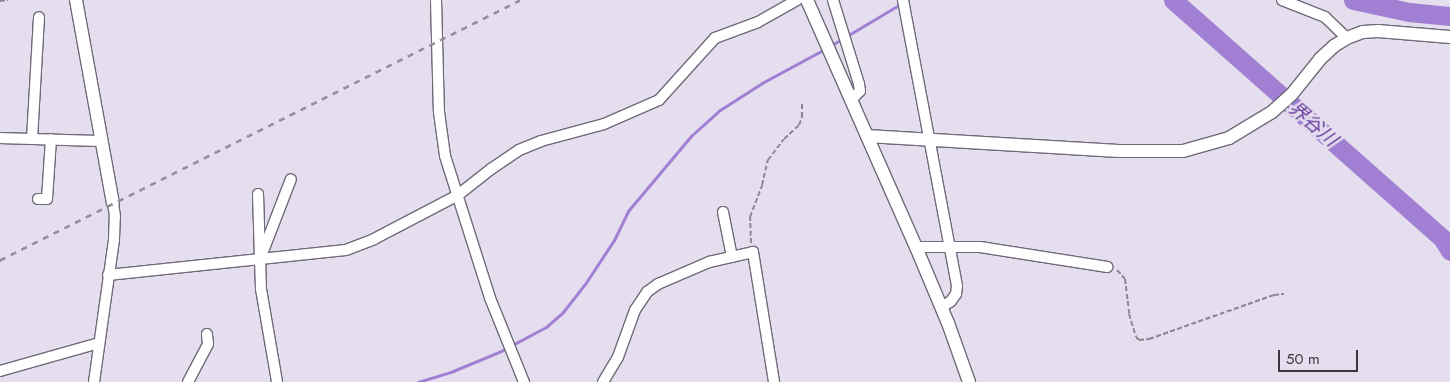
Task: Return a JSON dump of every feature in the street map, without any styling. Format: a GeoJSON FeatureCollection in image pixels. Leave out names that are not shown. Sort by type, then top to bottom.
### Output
{"type":"FeatureCollection","features":[{"type":"Feature","properties":{"kind":"street"},"geometry":{"type":"LineString","coordinates":[[76,0],[115,216],[114,239],[94,382]]}},
{"type":"Feature","properties":{"kind":"street"},"geometry":{"type":"LineString","coordinates":[[436,0],[441,138],[490,298],[524,382]]}},
{"type":"Feature","properties":{"kind":"street"},"geometry":{"type":"LineString","coordinates":[[108,275],[346,250],[397,228],[458,195],[519,150],[541,141],[604,124],[658,100],[715,38],[758,22],[797,0]]}},
{"type":"Feature","properties":{"kind":"street"},"geometry":{"type":"LineString","coordinates":[[807,0],[942,307],[969,382]]}},
{"type":"Feature","properties":{"kind":"street"},"geometry":{"type":"LineString","coordinates":[[833,0],[859,84],[860,92],[851,100]]}},
{"type":"Feature","properties":{"kind":"street"},"geometry":{"type":"LineString","coordinates":[[903,0],[957,286],[956,294],[951,301],[942,307]]}},
{"type":"Feature","properties":{"kind":"street"},"geometry":{"type":"LineString","coordinates":[[1282,0],[1325,17],[1347,38]]}},
{"type":"Feature","properties":{"kind":"street"},"geometry":{"type":"LineString","coordinates":[[32,139],[39,17]]}},
{"type":"Feature","properties":{"kind":"street"},"geometry":{"type":"LineString","coordinates":[[867,136],[1119,151],[1183,151],[1229,138],[1249,128],[1292,94],[1320,59],[1334,46],[1347,38],[1363,32],[1378,31],[1450,37]]}},
{"type":"Feature","properties":{"kind":"street"},"geometry":{"type":"LineString","coordinates":[[0,138],[102,141]]}},
{"type":"Feature","properties":{"kind":"street"},"geometry":{"type":"LineString","coordinates":[[38,199],[47,199],[51,139]]}},
{"type":"Feature","properties":{"kind":"street"},"geometry":{"type":"LineString","coordinates":[[260,259],[291,179]]}},
{"type":"Feature","properties":{"kind":"street"},"geometry":{"type":"LineString","coordinates":[[258,194],[261,289],[277,382]]}},
{"type":"Feature","properties":{"kind":"street"},"geometry":{"type":"LineString","coordinates":[[723,212],[732,257]]}},
{"type":"Feature","properties":{"kind":"street"},"geometry":{"type":"LineString","coordinates":[[916,247],[994,249],[1107,267]]}},
{"type":"Feature","properties":{"kind":"street"},"geometry":{"type":"LineString","coordinates":[[603,382],[618,357],[635,310],[647,292],[680,273],[709,262],[753,252],[774,382]]}},
{"type":"Feature","properties":{"kind":"street"},"geometry":{"type":"LineString","coordinates":[[188,382],[208,344],[207,334]]}},
{"type":"Feature","properties":{"kind":"street"},"geometry":{"type":"LineString","coordinates":[[0,371],[99,343]]}},
{"type":"Feature","properties":{"kind":"path"},"geometry":{"type":"LineString","coordinates":[[0,1],[8,0]]}},
{"type":"Feature","properties":{"kind":"path"},"geometry":{"type":"LineString","coordinates":[[753,252],[749,225],[752,206],[762,185],[768,160],[784,139],[799,125],[802,118],[802,102]]}},
{"type":"Feature","properties":{"kind":"path"},"geometry":{"type":"LineString","coordinates":[[1107,267],[1120,272],[1125,279],[1129,314],[1136,337],[1139,340],[1149,339],[1274,295],[1284,294]]}},
{"type":"Feature","properties":{"kind":"waterway","name":"界谷川"},"geometry":{"type":"LineString","coordinates":[[1173,0],[1442,238],[1450,251]]}},
{"type":"Feature","properties":{"kind":"waterway"},"geometry":{"type":"LineString","coordinates":[[1353,0],[1409,12],[1450,16]]}},
{"type":"Feature","properties":{"kind":"waterway"},"geometry":{"type":"LineString","coordinates":[[830,46],[902,3]]}},
{"type":"Feature","properties":{"kind":"waterway"},"geometry":{"type":"LineString","coordinates":[[418,382],[453,371],[501,351],[546,327],[563,312],[585,284],[614,240],[628,211],[691,136],[720,110],[762,83],[825,49]]}},
{"type":"Feature","properties":{"kind":"railway"},"geometry":{"type":"LineString","coordinates":[[0,260],[520,0]]}}]}
